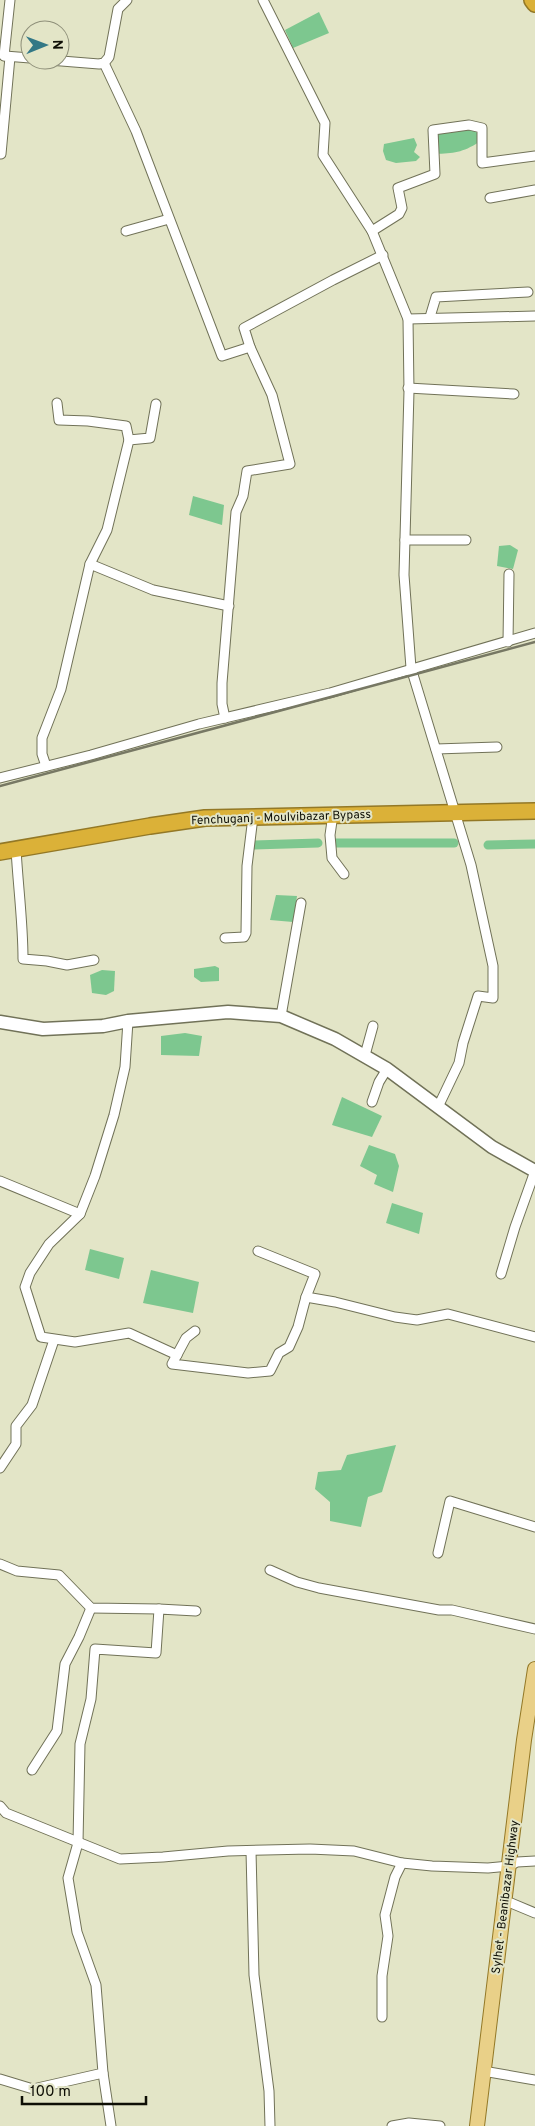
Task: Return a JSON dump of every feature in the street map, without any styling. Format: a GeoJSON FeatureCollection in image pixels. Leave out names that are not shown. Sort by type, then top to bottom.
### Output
{"type":"FeatureCollection","features":[{"type":"Feature","properties":{"kind":"highway"},"geometry":{"type":"LineString","coordinates":[[532,0],[535,4]]}},
{"type":"Feature","properties":{"kind":"highway","name":"Fenchuganj - Moulvibazar Bypass"},"geometry":{"type":"LineString","coordinates":[[0,852],[159,824],[205,818],[454,811],[535,811]]}},
{"type":"Feature","properties":{"kind":"main road","name":"Sylhet - Beanibazar Highway"},"geometry":{"type":"LineString","coordinates":[[477,2126],[487,2072],[511,1903],[526,1723],[535,1669]]}},
{"type":"Feature","properties":{"kind":"main road","name":"Sylhet - Beanibazar Highway"},"geometry":{"type":"LineString","coordinates":[[485,2126],[487,2072],[513,1864],[535,1714]]}},
{"type":"Feature","properties":{"kind":"street"},"geometry":{"type":"LineString","coordinates":[[1,154],[5,56],[10,0]]}},
{"type":"Feature","properties":{"kind":"street"},"geometry":{"type":"LineString","coordinates":[[70,62],[104,63],[109,57],[118,9],[127,0]]}},
{"type":"Feature","properties":{"kind":"street"},"geometry":{"type":"LineString","coordinates":[[263,0],[325,123],[323,155],[372,231],[408,319],[404,575],[411,668],[471,865],[493,966],[493,998],[478,996],[463,1043],[459,1063],[438,1107]]}},
{"type":"Feature","properties":{"kind":"street"},"geometry":{"type":"LineString","coordinates":[[5,56],[20,57]]}},
{"type":"Feature","properties":{"kind":"street"},"geometry":{"type":"LineString","coordinates":[[104,63],[136,131],[222,356],[250,347]]}},
{"type":"Feature","properties":{"kind":"street"},"geometry":{"type":"LineString","coordinates":[[372,231],[399,214],[402,208],[398,188],[435,174],[433,130],[469,124],[482,128],[482,163],[535,156]]}},
{"type":"Feature","properties":{"kind":"street"},"geometry":{"type":"LineString","coordinates":[[490,198],[535,190]]}},
{"type":"Feature","properties":{"kind":"street"},"geometry":{"type":"LineString","coordinates":[[126,231],[169,220]]}},
{"type":"Feature","properties":{"kind":"street"},"geometry":{"type":"LineString","coordinates":[[225,718],[222,704],[222,683],[236,512],[243,496],[247,471],[290,464],[272,395],[250,347],[244,328],[382,255]]}},
{"type":"Feature","properties":{"kind":"street"},"geometry":{"type":"LineString","coordinates":[[430,317],[436,297],[528,292]]}},
{"type":"Feature","properties":{"kind":"street"},"geometry":{"type":"LineString","coordinates":[[408,319],[535,316]]}},
{"type":"Feature","properties":{"kind":"street"},"geometry":{"type":"LineString","coordinates":[[408,388],[514,394]]}},
{"type":"Feature","properties":{"kind":"street"},"geometry":{"type":"LineString","coordinates":[[46,766],[42,754],[42,738],[61,689],[90,564],[107,530],[129,440],[126,426],[88,421],[58,420],[57,403]]}},
{"type":"Feature","properties":{"kind":"street"},"geometry":{"type":"LineString","coordinates":[[129,440],[150,438],[156,404]]}},
{"type":"Feature","properties":{"kind":"street"},"geometry":{"type":"LineString","coordinates":[[405,540],[466,540]]}},
{"type":"Feature","properties":{"kind":"street"},"geometry":{"type":"LineString","coordinates":[[90,564],[152,590],[229,606]]}},
{"type":"Feature","properties":{"kind":"street"},"geometry":{"type":"LineString","coordinates":[[508,642],[510,574]]}},
{"type":"Feature","properties":{"kind":"street"},"geometry":{"type":"LineString","coordinates":[[0,778],[225,718],[330,693],[535,633]]}},
{"type":"Feature","properties":{"kind":"street"},"geometry":{"type":"LineString","coordinates":[[436,749],[497,747]]}},
{"type":"Feature","properties":{"kind":"street"},"geometry":{"type":"LineString","coordinates":[[333,814],[330,835],[332,858],[344,874]]}},
{"type":"Feature","properties":{"kind":"street"},"geometry":{"type":"LineString","coordinates":[[225,938],[244,937],[246,933],[247,866],[253,817]]}},
{"type":"Feature","properties":{"kind":"street"},"geometry":{"type":"LineString","coordinates":[[16,849],[23,923],[23,959],[67,965],[94,960]]}},
{"type":"Feature","properties":{"kind":"street"},"geometry":{"type":"LineString","coordinates":[[281,1016],[301,903]]}},
{"type":"Feature","properties":{"kind":"street"},"geometry":{"type":"LineString","coordinates":[[0,1022],[43,1029],[103,1026],[128,1021],[228,1012],[281,1016],[335,1039],[387,1069],[492,1147],[535,1172],[515,1227],[501,1274]]}},
{"type":"Feature","properties":{"kind":"street"},"geometry":{"type":"LineString","coordinates":[[128,1021],[125,1067],[114,1114],[95,1176],[80,1214],[49,1244],[30,1273],[25,1287],[41,1337],[75,1342],[129,1333],[177,1355]]}},
{"type":"Feature","properties":{"kind":"street"},"geometry":{"type":"LineString","coordinates":[[365,1055],[373,1026]]}},
{"type":"Feature","properties":{"kind":"street"},"geometry":{"type":"LineString","coordinates":[[372,1102],[379,1082],[387,1069]]}},
{"type":"Feature","properties":{"kind":"street"},"geometry":{"type":"LineString","coordinates":[[0,1181],[80,1214]]}},
{"type":"Feature","properties":{"kind":"street"},"geometry":{"type":"LineString","coordinates":[[194,1331],[186,1338],[172,1364],[248,1373],[270,1371],[279,1353],[289,1347],[298,1327],[306,1297],[315,1274],[258,1252]]}},
{"type":"Feature","properties":{"kind":"street"},"geometry":{"type":"LineString","coordinates":[[306,1297],[335,1302],[394,1317],[416,1320],[448,1314],[535,1337]]}},
{"type":"Feature","properties":{"kind":"street"},"geometry":{"type":"LineString","coordinates":[[0,1468],[16,1444],[16,1426],[32,1405],[54,1340]]}},
{"type":"Feature","properties":{"kind":"street"},"geometry":{"type":"LineString","coordinates":[[438,1553],[450,1502],[535,1527]]}},
{"type":"Feature","properties":{"kind":"street"},"geometry":{"type":"LineString","coordinates":[[0,1564],[17,1571],[58,1575],[91,1608],[196,1611]]}},
{"type":"Feature","properties":{"kind":"street"},"geometry":{"type":"LineString","coordinates":[[270,1570],[297,1582],[319,1588],[439,1610],[452,1610],[535,1629]]}},
{"type":"Feature","properties":{"kind":"street"},"geometry":{"type":"LineString","coordinates":[[32,1770],[57,1731],[65,1664],[91,1608]]}},
{"type":"Feature","properties":{"kind":"street"},"geometry":{"type":"LineString","coordinates":[[111,2126],[103,2073],[96,1985],[77,1932],[68,1878],[78,1844],[80,1744],[91,1698],[95,1649],[156,1653],[160,1610]]}},
{"type":"Feature","properties":{"kind":"street"},"geometry":{"type":"LineString","coordinates":[[0,1806],[6,1814],[120,1859],[310,1849],[354,1851],[402,1863],[488,1868],[535,1861]]}},
{"type":"Feature","properties":{"kind":"street"},"geometry":{"type":"LineString","coordinates":[[251,1851],[254,1975],[269,2091],[270,2126]]}},
{"type":"Feature","properties":{"kind":"street"},"geometry":{"type":"LineString","coordinates":[[382,2017],[382,1976],[388,1936],[385,1915],[395,1878],[402,1863]]}},
{"type":"Feature","properties":{"kind":"street"},"geometry":{"type":"LineString","coordinates":[[511,1903],[535,1913]]}},
{"type":"Feature","properties":{"kind":"street"},"geometry":{"type":"LineString","coordinates":[[487,2072],[535,2080]]}},
{"type":"Feature","properties":{"kind":"street"},"geometry":{"type":"LineString","coordinates":[[0,2079],[33,2089],[103,2073]]}},
{"type":"Feature","properties":{"kind":"street"},"geometry":{"type":"LineString","coordinates":[[392,2126],[409,2123],[440,2126]]}},
{"type":"Feature","properties":{"kind":"shaded area"},"geometry":{"type":"Polygon","coordinates":[[[319,12],[329,33],[293,48],[285,30],[319,12]]]}},
{"type":"Feature","properties":{"kind":"shaded area"},"geometry":{"type":"Polygon","coordinates":[[[476,129],[479,142],[458,152],[435,154],[434,133],[476,129]]]}},
{"type":"Feature","properties":{"kind":"shaded area"},"geometry":{"type":"Polygon","coordinates":[[[414,138],[417,145],[414,152],[420,157],[416,161],[396,163],[386,160],[383,151],[384,144],[414,138]]]}},
{"type":"Feature","properties":{"kind":"shaded area"},"geometry":{"type":"Polygon","coordinates":[[[193,496],[224,505],[222,525],[189,515],[193,496]]]}},
{"type":"Feature","properties":{"kind":"shaded area"},"geometry":{"type":"Polygon","coordinates":[[[510,545],[518,550],[513,569],[497,566],[499,546],[510,545]]]}},
{"type":"Feature","properties":{"kind":"shaded area"},"geometry":{"type":"Polygon","coordinates":[[[276,895],[297,896],[293,922],[270,920],[276,895]]]}},
{"type":"Feature","properties":{"kind":"shaded area"},"geometry":{"type":"Polygon","coordinates":[[[215,966],[219,968],[219,981],[201,982],[194,977],[194,969],[215,966]]]}},
{"type":"Feature","properties":{"kind":"shaded area"},"geometry":{"type":"Polygon","coordinates":[[[102,970],[115,971],[114,991],[106,995],[92,993],[90,975],[102,970]]]}},
{"type":"Feature","properties":{"kind":"shaded area"},"geometry":{"type":"Polygon","coordinates":[[[185,1033],[202,1036],[199,1056],[161,1055],[161,1036],[185,1033]]]}},
{"type":"Feature","properties":{"kind":"shaded area"},"geometry":{"type":"Polygon","coordinates":[[[342,1097],[382,1116],[372,1137],[332,1125],[342,1097]]]}},
{"type":"Feature","properties":{"kind":"shaded area"},"geometry":{"type":"Polygon","coordinates":[[[369,1145],[395,1154],[399,1166],[393,1192],[374,1184],[377,1175],[360,1166],[369,1145]]]}},
{"type":"Feature","properties":{"kind":"shaded area"},"geometry":{"type":"Polygon","coordinates":[[[392,1203],[423,1213],[419,1234],[386,1223],[392,1203]]]}},
{"type":"Feature","properties":{"kind":"shaded area"},"geometry":{"type":"Polygon","coordinates":[[[90,1249],[124,1258],[119,1279],[85,1270],[90,1249]]]}},
{"type":"Feature","properties":{"kind":"shaded area"},"geometry":{"type":"Polygon","coordinates":[[[151,1270],[199,1282],[193,1313],[143,1303],[151,1270]]]}},
{"type":"Feature","properties":{"kind":"shaded area"},"geometry":{"type":"Polygon","coordinates":[[[396,1445],[382,1492],[368,1497],[361,1527],[330,1521],[330,1502],[315,1489],[318,1472],[341,1470],[347,1455],[396,1445]]]}},
{"type":"Feature","properties":{"kind":"waterway"},"geometry":{"type":"LineString","coordinates":[[254,845],[318,843]]}},
{"type":"Feature","properties":{"kind":"waterway"},"geometry":{"type":"LineString","coordinates":[[335,843],[454,843]]}},
{"type":"Feature","properties":{"kind":"waterway"},"geometry":{"type":"LineString","coordinates":[[488,845],[535,844]]}},
{"type":"Feature","properties":{"kind":"railway"},"geometry":{"type":"LineString","coordinates":[[0,786],[535,642]]}}]}
